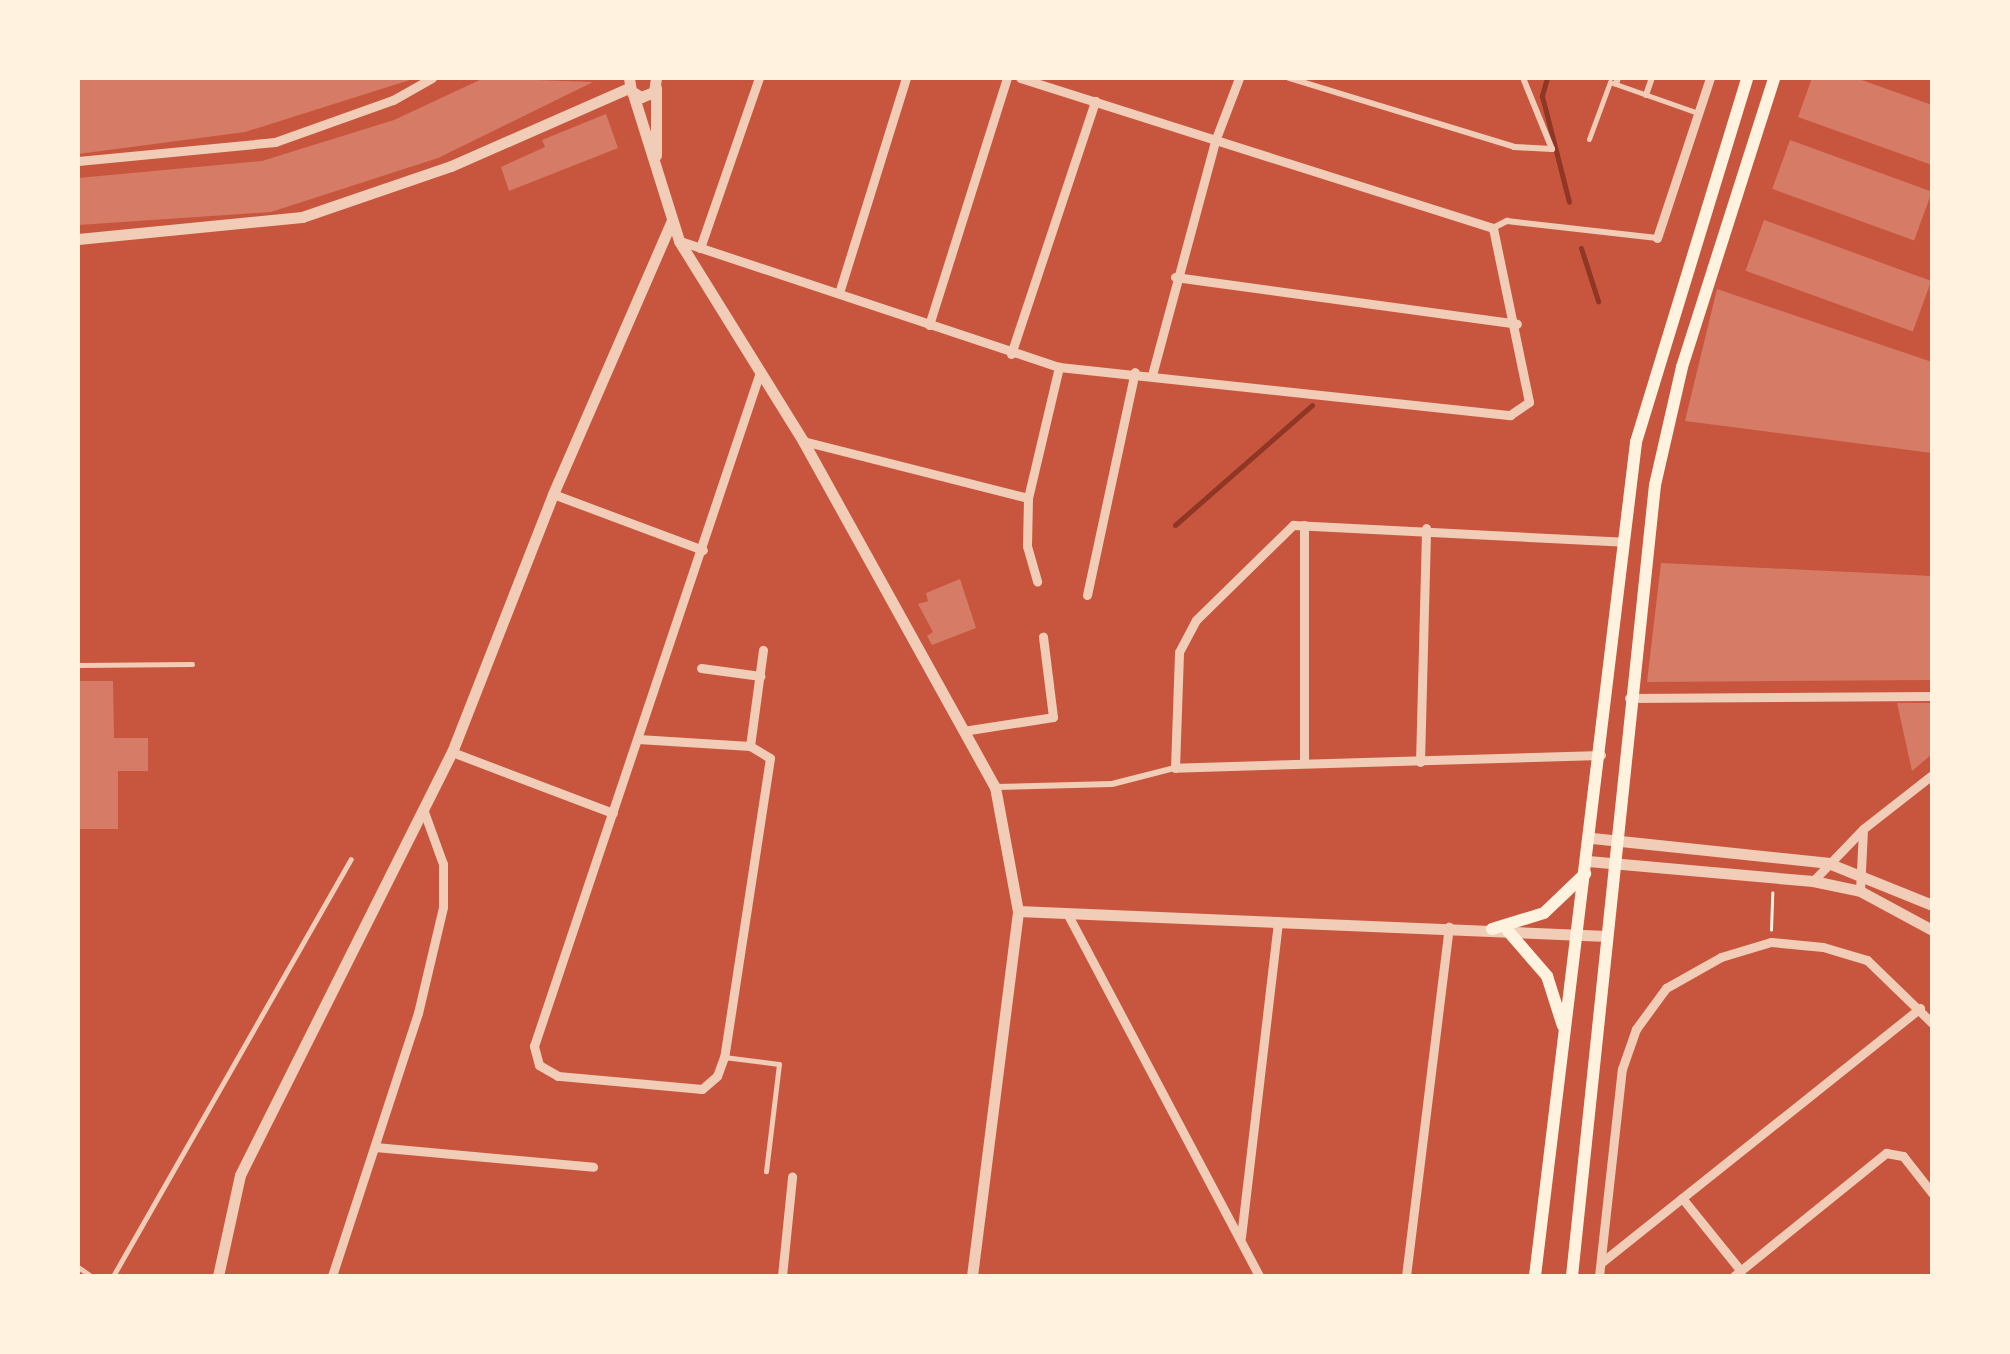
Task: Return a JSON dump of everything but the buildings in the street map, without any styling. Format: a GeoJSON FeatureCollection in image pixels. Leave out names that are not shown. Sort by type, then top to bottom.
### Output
{"type":"FeatureCollection","features":[{"type":"Feature","properties":{"kind":"main road"},"geometry":{"type":"LineString","coordinates":[[1536,1276],[1564,1029],[1592,838],[1624,542],[1652,376],[1747,78]]}},
{"type":"Feature","properties":{"kind":"main road"},"geometry":{"type":"LineString","coordinates":[[1572,1276],[1629,698],[1664,436],[1774,78]]}},
{"type":"Feature","properties":{"kind":"main road"},"geometry":{"type":"LineString","coordinates":[[1492,929],[1544,913],[1588,866]]}},
{"type":"Feature","properties":{"kind":"main road"},"geometry":{"type":"LineString","coordinates":[[1508,931],[1547,976],[1564,1029]]}},
{"type":"Feature","properties":{"kind":"street"},"geometry":{"type":"LineString","coordinates":[[78,161],[275,142],[393,100],[432,78]]}},
{"type":"Feature","properties":{"kind":"street"},"geometry":{"type":"LineString","coordinates":[[700,248],[759,78]]}},
{"type":"Feature","properties":{"kind":"street"},"geometry":{"type":"LineString","coordinates":[[839,292],[906,78]]}},
{"type":"Feature","properties":{"kind":"street"},"geometry":{"type":"LineString","coordinates":[[929,325],[1007,78]]}},
{"type":"Feature","properties":{"kind":"street"},"geometry":{"type":"LineString","coordinates":[[1020,78],[1493,228],[1508,221],[1657,238],[1710,78]]}},
{"type":"Feature","properties":{"kind":"street"},"geometry":{"type":"LineString","coordinates":[[1152,375],[1214,140],[1240,78]]}},
{"type":"Feature","properties":{"kind":"street"},"geometry":{"type":"LineString","coordinates":[[1289,78],[1514,147],[1552,149],[1523,78]]}},
{"type":"Feature","properties":{"kind":"street"},"geometry":{"type":"LineString","coordinates":[[1646,95],[1652,78]]}},
{"type":"Feature","properties":{"kind":"street"},"geometry":{"type":"LineString","coordinates":[[630,86],[646,97],[657,80]]}},
{"type":"Feature","properties":{"kind":"street"},"geometry":{"type":"LineString","coordinates":[[656,169],[657,80]]}},
{"type":"Feature","properties":{"kind":"street"},"geometry":{"type":"LineString","coordinates":[[630,86],[679,241],[803,442],[994,787],[1018,911],[972,1276]]}},
{"type":"Feature","properties":{"kind":"street"},"geometry":{"type":"LineString","coordinates":[[78,239],[302,217],[450,166],[630,86]]}},
{"type":"Feature","properties":{"kind":"street"},"geometry":{"type":"LineString","coordinates":[[1011,354],[1095,101]]}},
{"type":"Feature","properties":{"kind":"street"},"geometry":{"type":"LineString","coordinates":[[218,1276],[240,1176],[452,752],[553,494],[671,222]]}},
{"type":"Feature","properties":{"kind":"street"},"geometry":{"type":"LineString","coordinates":[[679,241],[1059,367],[1135,372],[1510,415],[1531,396],[1493,228]]}},
{"type":"Feature","properties":{"kind":"street"},"geometry":{"type":"LineString","coordinates":[[1175,277],[1517,324]]}},
{"type":"Feature","properties":{"kind":"street"},"geometry":{"type":"LineString","coordinates":[[1037,582],[1027,546],[1028,498],[1059,367]]}},
{"type":"Feature","properties":{"kind":"street"},"geometry":{"type":"LineString","coordinates":[[638,740],[750,746],[770,758],[724,1057],[711,1084],[688,1090],[558,1076],[534,1057],[638,740],[702,550],[760,372]]}},
{"type":"Feature","properties":{"kind":"street"},"geometry":{"type":"LineString","coordinates":[[1086,595],[1135,372]]}},
{"type":"Feature","properties":{"kind":"street"},"geometry":{"type":"LineString","coordinates":[[803,442],[1028,498]]}},
{"type":"Feature","properties":{"kind":"street"},"geometry":{"type":"LineString","coordinates":[[553,494],[702,550]]}},
{"type":"Feature","properties":{"kind":"street"},"geometry":{"type":"LineString","coordinates":[[1175,768],[1182,638],[1266,544],[1292,525],[1426,528],[1624,542]]}},
{"type":"Feature","properties":{"kind":"street"},"geometry":{"type":"LineString","coordinates":[[1304,525],[1304,763]]}},
{"type":"Feature","properties":{"kind":"street"},"geometry":{"type":"LineString","coordinates":[[1420,762],[1426,528]]}},
{"type":"Feature","properties":{"kind":"street"},"geometry":{"type":"LineString","coordinates":[[963,730],[1053,717],[1043,637]]}},
{"type":"Feature","properties":{"kind":"street"},"geometry":{"type":"LineString","coordinates":[[750,746],[764,650]]}},
{"type":"Feature","properties":{"kind":"street"},"geometry":{"type":"LineString","coordinates":[[700,668],[760,676]]}},
{"type":"Feature","properties":{"kind":"street"},"geometry":{"type":"LineString","coordinates":[[1629,698],[1932,696]]}},
{"type":"Feature","properties":{"kind":"street"},"geometry":{"type":"LineString","coordinates":[[452,752],[614,813]]}},
{"type":"Feature","properties":{"kind":"street"},"geometry":{"type":"LineString","coordinates":[[994,787],[1112,784],[1175,768],[1601,755]]}},
{"type":"Feature","properties":{"kind":"street"},"geometry":{"type":"LineString","coordinates":[[1813,880],[1863,829],[1932,776]]}},
{"type":"Feature","properties":{"kind":"street"},"geometry":{"type":"LineString","coordinates":[[332,1276],[375,1146],[443,907],[443,864],[423,809]]}},
{"type":"Feature","properties":{"kind":"street"},"geometry":{"type":"LineString","coordinates":[[1860,892],[1863,829]]}},
{"type":"Feature","properties":{"kind":"street"},"geometry":{"type":"LineString","coordinates":[[1592,838],[1828,863],[1858,871],[1932,904]]}},
{"type":"Feature","properties":{"kind":"street"},"geometry":{"type":"LineString","coordinates":[[1588,866],[1613,864],[1813,880],[1860,892],[1932,930]]}},
{"type":"Feature","properties":{"kind":"street"},"geometry":{"type":"LineString","coordinates":[[1018,911],[1606,936]]}},
{"type":"Feature","properties":{"kind":"street"},"geometry":{"type":"LineString","coordinates":[[1068,915],[1259,1276]]}},
{"type":"Feature","properties":{"kind":"street"},"geometry":{"type":"LineString","coordinates":[[1241,1240],[1278,922]]}},
{"type":"Feature","properties":{"kind":"street"},"geometry":{"type":"LineString","coordinates":[[1406,1276],[1449,927]]}},
{"type":"Feature","properties":{"kind":"street"},"geometry":{"type":"LineString","coordinates":[[1600,1276],[1622,1068],[1636,1030],[1666,988],[1721,957],[1770,942],[1867,960],[1932,1023]]}},
{"type":"Feature","properties":{"kind":"street"},"geometry":{"type":"LineString","coordinates":[[1601,1263],[1920,1008]]}},
{"type":"Feature","properties":{"kind":"street"},"geometry":{"type":"LineString","coordinates":[[375,1146],[593,1167]]}},
{"type":"Feature","properties":{"kind":"street"},"geometry":{"type":"LineString","coordinates":[[1682,1198],[1738,1274],[1886,1153],[1902,1156],[1932,1193]]}},
{"type":"Feature","properties":{"kind":"street"},"geometry":{"type":"LineString","coordinates":[[782,1276],[792,1177]]}},
{"type":"Feature","properties":{"kind":"lane"},"geometry":{"type":"LineString","coordinates":[[1589,139],[1610,82],[1617,81],[1698,113]]}},
{"type":"Feature","properties":{"kind":"lane"},"geometry":{"type":"LineString","coordinates":[[78,665],[192,664]]}},
{"type":"Feature","properties":{"kind":"lane"},"geometry":{"type":"LineString","coordinates":[[113,1276],[350,859]]}},
{"type":"Feature","properties":{"kind":"lane"},"geometry":{"type":"LineString","coordinates":[[724,1057],[779,1064],[766,1171]]}},
{"type":"Feature","properties":{"kind":"lane"},"geometry":{"type":"LineString","coordinates":[[78,1267],[92,1276]]}},
{"type":"Feature","properties":{"kind":"path"},"geometry":{"type":"LineString","coordinates":[[1770,942],[1772,875]]}},
{"type":"Feature","properties":{"kind":"waterway"},"geometry":{"type":"LineString","coordinates":[[1547,78],[1542,96],[1569,202]]}},
{"type":"Feature","properties":{"kind":"waterway"},"geometry":{"type":"LineString","coordinates":[[1581,248],[1598,301]]}},
{"type":"Feature","properties":{"kind":"waterway"},"geometry":{"type":"LineString","coordinates":[[1175,525],[1312,405]]}}]}
